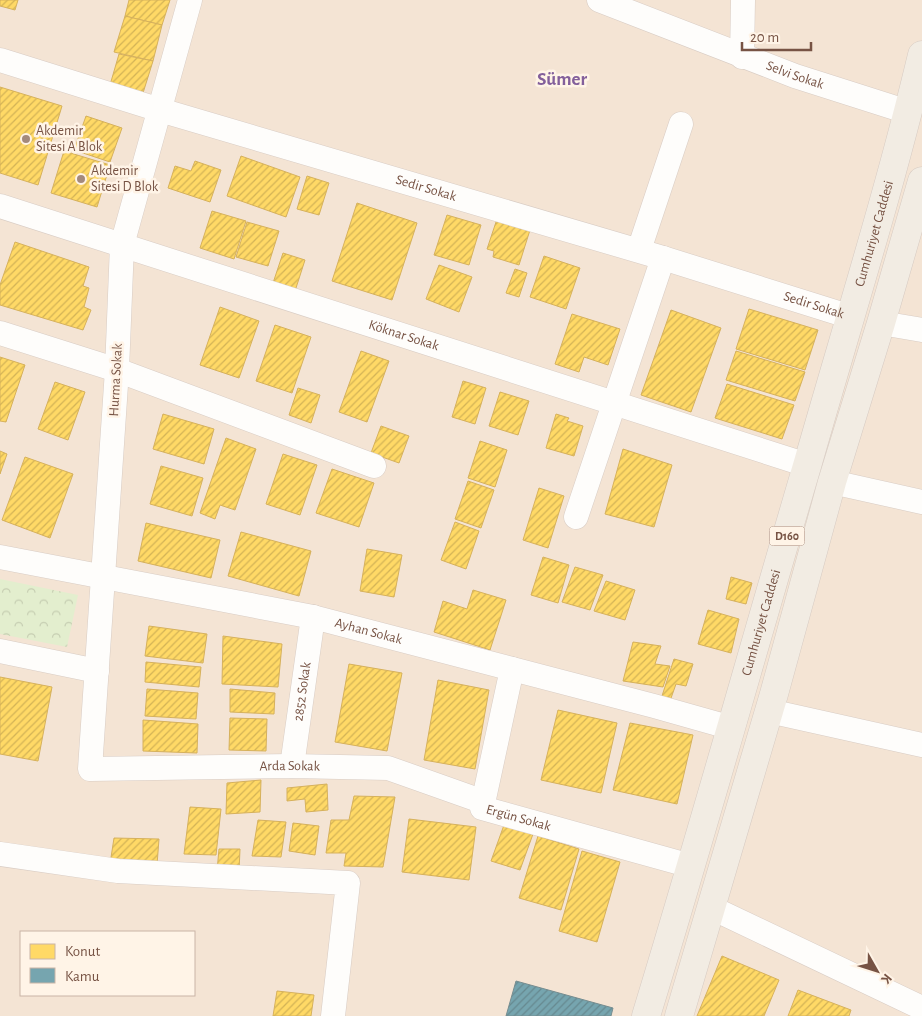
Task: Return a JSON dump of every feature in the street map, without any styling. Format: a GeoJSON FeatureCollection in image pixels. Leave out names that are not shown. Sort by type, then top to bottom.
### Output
{"type":"FeatureCollection","features":[{"type":"Feature","properties":{"kind":"main road","name":"Cumhuriyet Caddesi"},"geometry":{"type":"LineString","coordinates":[[646,1016],[851,317],[922,55]]}},
{"type":"Feature","properties":{"kind":"main road","name":"D160"},"geometry":{"type":"LineString","coordinates":[[712,908],[832,482],[922,181]]}},
{"type":"Feature","properties":{"kind":"main road"},"geometry":{"type":"LineString","coordinates":[[679,1016],[712,908]]}},
{"type":"Feature","properties":{"kind":"street","name":"Hurma Sokak"},"geometry":{"type":"LineString","coordinates":[[90,769],[117,370],[122,244],[190,0]]}},
{"type":"Feature","properties":{"kind":"street","name":"Selvi Sokak"},"geometry":{"type":"LineString","coordinates":[[599,0],[742,57],[908,112]]}},
{"type":"Feature","properties":{"kind":"street"},"geometry":{"type":"LineString","coordinates":[[742,57],[744,0]]}},
{"type":"Feature","properties":{"kind":"street","name":"Sedir Sokak"},"geometry":{"type":"LineString","coordinates":[[0,60],[160,110],[639,250],[851,317]]}},
{"type":"Feature","properties":{"kind":"street"},"geometry":{"type":"LineString","coordinates":[[639,250],[681,124]]}},
{"type":"Feature","properties":{"kind":"street","name":"Köknar Sokak"},"geometry":{"type":"LineString","coordinates":[[0,206],[807,465]]}},
{"type":"Feature","properties":{"kind":"street"},"geometry":{"type":"LineString","coordinates":[[576,517],[663,258]]}},
{"type":"Feature","properties":{"kind":"street"},"geometry":{"type":"LineString","coordinates":[[881,323],[922,330]]}},
{"type":"Feature","properties":{"kind":"street"},"geometry":{"type":"LineString","coordinates":[[0,332],[117,370],[374,466]]}},
{"type":"Feature","properties":{"kind":"street"},"geometry":{"type":"LineString","coordinates":[[832,482],[922,502]]}},
{"type":"Feature","properties":{"kind":"street","name":"Ayhan Sokak"},"geometry":{"type":"LineString","coordinates":[[0,557],[313,616],[732,728]]}},
{"type":"Feature","properties":{"kind":"street","name":"2852 Sokak"},"geometry":{"type":"LineString","coordinates":[[292,766],[313,616]]}},
{"type":"Feature","properties":{"kind":"street"},"geometry":{"type":"LineString","coordinates":[[0,652],[97,671]]}},
{"type":"Feature","properties":{"kind":"street","name":"Ergün Sokak"},"geometry":{"type":"LineString","coordinates":[[512,669],[482,808],[691,866]]}},
{"type":"Feature","properties":{"kind":"street"},"geometry":{"type":"LineString","coordinates":[[769,711],[922,745]]}},
{"type":"Feature","properties":{"kind":"street","name":"Arda Sokak"},"geometry":{"type":"LineString","coordinates":[[90,769],[292,766],[388,768],[484,802]]}},
{"type":"Feature","properties":{"kind":"street"},"geometry":{"type":"LineString","coordinates":[[0,854],[118,871],[348,882],[332,1016]]}},
{"type":"Feature","properties":{"kind":"street"},"geometry":{"type":"LineString","coordinates":[[712,908],[922,1008]]}},
{"type":"Feature","properties":{"kind":"shaded area"},"geometry":{"type":"Polygon","coordinates":[[[0,0],[922,0],[922,1016],[0,1016],[0,0]]]}},
{"type":"Feature","properties":{"kind":"green space"},"geometry":{"type":"Polygon","coordinates":[[[0,579],[78,595],[67,647],[0,634],[0,579]]]}},
{"type":"Feature","properties":{"kind":"building: Konut"},"geometry":{"type":"Polygon","coordinates":[[[0,0],[18,0],[15,10],[0,6],[0,0]]]}},
{"type":"Feature","properties":{"kind":"building: Konut"},"geometry":{"type":"Polygon","coordinates":[[[129,0],[170,0],[162,25],[125,16],[129,0]]]}},
{"type":"Feature","properties":{"kind":"building: Konut"},"geometry":{"type":"Polygon","coordinates":[[[125,16],[162,25],[153,61],[114,52],[125,16]]]}},
{"type":"Feature","properties":{"kind":"building: Konut"},"geometry":{"type":"Polygon","coordinates":[[[119,54],[153,61],[143,93],[110,85],[119,54]]]}},
{"type":"Feature","properties":{"kind":"building: Konut","name":"Akdemir Sitesi A Blok"},"geometry":{"type":"Polygon","coordinates":[[[0,87],[62,106],[38,185],[0,173],[0,87]]]}},
{"type":"Feature","properties":{"kind":"building: Konut"},"geometry":{"type":"Polygon","coordinates":[[[86,116],[122,128],[110,162],[74,150],[86,116]]]}},
{"type":"Feature","properties":{"kind":"building: Konut","name":"Akdemir Sitesi D Blok"},"geometry":{"type":"Polygon","coordinates":[[[64,151],[110,165],[97,207],[51,193],[64,151]]]}},
{"type":"Feature","properties":{"kind":"building: Konut"},"geometry":{"type":"Polygon","coordinates":[[[241,156],[300,177],[286,217],[227,196],[241,156]]]}},
{"type":"Feature","properties":{"kind":"building: Konut"},"geometry":{"type":"Polygon","coordinates":[[[195,161],[221,170],[210,202],[168,188],[175,166],[191,171],[195,161]]]}},
{"type":"Feature","properties":{"kind":"building: Konut"},"geometry":{"type":"Polygon","coordinates":[[[307,176],[329,183],[319,215],[297,209],[307,176]]]}},
{"type":"Feature","properties":{"kind":"building: Konut"},"geometry":{"type":"Polygon","coordinates":[[[357,203],[417,223],[392,300],[332,281],[357,203]]]}},
{"type":"Feature","properties":{"kind":"building: Konut"},"geometry":{"type":"Polygon","coordinates":[[[212,211],[246,221],[234,259],[200,248],[212,211]]]}},
{"type":"Feature","properties":{"kind":"building: Konut"},"geometry":{"type":"Polygon","coordinates":[[[447,215],[481,225],[469,265],[434,255],[447,215]]]}},
{"type":"Feature","properties":{"kind":"building: Konut"},"geometry":{"type":"Polygon","coordinates":[[[497,219],[530,230],[519,265],[493,257],[494,251],[487,249],[497,219]]]}},
{"type":"Feature","properties":{"kind":"building: Konut"},"geometry":{"type":"Polygon","coordinates":[[[247,222],[279,231],[268,266],[236,257],[247,222]]]}},
{"type":"Feature","properties":{"kind":"building: Konut"},"geometry":{"type":"Polygon","coordinates":[[[15,242],[89,267],[83,286],[89,288],[84,307],[91,310],[83,330],[0,305],[0,285],[15,242]]]}},
{"type":"Feature","properties":{"kind":"building: Konut"},"geometry":{"type":"Polygon","coordinates":[[[283,253],[305,260],[295,291],[273,283],[283,253]]]}},
{"type":"Feature","properties":{"kind":"building: Konut"},"geometry":{"type":"Polygon","coordinates":[[[544,256],[580,268],[566,309],[530,297],[544,256]]]}},
{"type":"Feature","properties":{"kind":"building: Konut"},"geometry":{"type":"Polygon","coordinates":[[[439,265],[472,277],[459,312],[426,299],[439,265]]]}},
{"type":"Feature","properties":{"kind":"building: Konut"},"geometry":{"type":"Polygon","coordinates":[[[515,269],[527,273],[519,297],[506,293],[515,269]]]}},
{"type":"Feature","properties":{"kind":"building: Konut"},"geometry":{"type":"Polygon","coordinates":[[[220,307],[259,321],[239,378],[200,365],[220,307]]]}},
{"type":"Feature","properties":{"kind":"building: Konut"},"geometry":{"type":"Polygon","coordinates":[[[749,309],[818,330],[805,370],[736,349],[749,309]]]}},
{"type":"Feature","properties":{"kind":"building: Konut"},"geometry":{"type":"Polygon","coordinates":[[[671,310],[721,328],[691,412],[641,395],[671,310]]]}},
{"type":"Feature","properties":{"kind":"building: Konut"},"geometry":{"type":"Polygon","coordinates":[[[572,314],[620,329],[608,365],[584,357],[579,372],[555,364],[572,314]]]}},
{"type":"Feature","properties":{"kind":"building: Konut"},"geometry":{"type":"Polygon","coordinates":[[[275,325],[311,337],[292,393],[256,381],[275,325]]]}},
{"type":"Feature","properties":{"kind":"building: Konut"},"geometry":{"type":"Polygon","coordinates":[[[361,351],[389,361],[367,422],[339,412],[361,351]]]}},
{"type":"Feature","properties":{"kind":"building: Konut"},"geometry":{"type":"Polygon","coordinates":[[[736,351],[805,372],[795,401],[726,380],[736,351]]]}},
{"type":"Feature","properties":{"kind":"building: Konut"},"geometry":{"type":"Polygon","coordinates":[[[0,357],[25,365],[6,422],[0,421],[0,357]]]}},
{"type":"Feature","properties":{"kind":"building: Konut"},"geometry":{"type":"Polygon","coordinates":[[[463,381],[486,388],[475,424],[452,417],[463,381]]]}},
{"type":"Feature","properties":{"kind":"building: Konut"},"geometry":{"type":"Polygon","coordinates":[[[55,382],[85,392],[68,440],[38,429],[55,382]]]}},
{"type":"Feature","properties":{"kind":"building: Konut"},"geometry":{"type":"Polygon","coordinates":[[[727,384],[794,405],[782,439],[715,418],[727,384]]]}},
{"type":"Feature","properties":{"kind":"building: Konut"},"geometry":{"type":"Polygon","coordinates":[[[298,388],[320,395],[311,423],[289,415],[298,388]]]}},
{"type":"Feature","properties":{"kind":"building: Konut"},"geometry":{"type":"Polygon","coordinates":[[[500,392],[529,401],[518,435],[489,426],[500,392]]]}},
{"type":"Feature","properties":{"kind":"building: Konut"},"geometry":{"type":"Polygon","coordinates":[[[163,414],[214,429],[204,464],[153,449],[163,414]]]}},
{"type":"Feature","properties":{"kind":"building: Konut"},"geometry":{"type":"Polygon","coordinates":[[[556,414],[569,418],[567,421],[583,426],[574,456],[546,448],[556,414]]]}},
{"type":"Feature","properties":{"kind":"building: Konut"},"geometry":{"type":"Polygon","coordinates":[[[381,426],[409,436],[399,463],[371,453],[381,426]]]}},
{"type":"Feature","properties":{"kind":"building: Konut"},"geometry":{"type":"Polygon","coordinates":[[[226,438],[256,449],[235,510],[220,505],[215,519],[200,513],[226,438]]]}},
{"type":"Feature","properties":{"kind":"building: Konut"},"geometry":{"type":"Polygon","coordinates":[[[480,441],[507,450],[495,487],[468,478],[480,441]]]}},
{"type":"Feature","properties":{"kind":"building: Konut"},"geometry":{"type":"Polygon","coordinates":[[[623,449],[672,465],[654,527],[605,514],[623,449]]]}},
{"type":"Feature","properties":{"kind":"building: Konut"},"geometry":{"type":"Polygon","coordinates":[[[0,451],[7,454],[0,474],[0,451]]]}},
{"type":"Feature","properties":{"kind":"building: Konut"},"geometry":{"type":"Polygon","coordinates":[[[283,454],[317,465],[300,515],[266,504],[283,454]]]}},
{"type":"Feature","properties":{"kind":"building: Konut"},"geometry":{"type":"Polygon","coordinates":[[[25,457],[73,474],[50,538],[2,520],[25,457]]]}},
{"type":"Feature","properties":{"kind":"building: Konut"},"geometry":{"type":"Polygon","coordinates":[[[161,466],[203,478],[192,516],[150,504],[161,466]]]}},
{"type":"Feature","properties":{"kind":"building: Konut"},"geometry":{"type":"Polygon","coordinates":[[[332,469],[374,483],[359,527],[316,513],[332,469]]]}},
{"type":"Feature","properties":{"kind":"building: Konut"},"geometry":{"type":"Polygon","coordinates":[[[468,481],[494,490],[481,528],[455,519],[468,481]]]}},
{"type":"Feature","properties":{"kind":"building: Konut"},"geometry":{"type":"Polygon","coordinates":[[[539,488],[564,496],[548,548],[523,540],[539,488]]]}},
{"type":"Feature","properties":{"kind":"building: Konut"},"geometry":{"type":"Polygon","coordinates":[[[455,522],[479,531],[466,569],[441,560],[455,522]]]}},
{"type":"Feature","properties":{"kind":"building: Konut"},"geometry":{"type":"Polygon","coordinates":[[[146,523],[220,540],[211,578],[138,561],[146,523]]]}},
{"type":"Feature","properties":{"kind":"building: Konut"},"geometry":{"type":"Polygon","coordinates":[[[241,532],[311,551],[299,596],[228,576],[241,532]]]}},
{"type":"Feature","properties":{"kind":"building: Konut"},"geometry":{"type":"Polygon","coordinates":[[[367,549],[402,555],[394,597],[360,591],[367,549]]]}},
{"type":"Feature","properties":{"kind":"building: Konut"},"geometry":{"type":"Polygon","coordinates":[[[543,557],[569,565],[558,603],[531,595],[543,557]]]}},
{"type":"Feature","properties":{"kind":"building: Konut"},"geometry":{"type":"Polygon","coordinates":[[[575,567],[603,575],[590,610],[562,602],[575,567]]]}},
{"type":"Feature","properties":{"kind":"building: Konut"},"geometry":{"type":"Polygon","coordinates":[[[731,577],[752,583],[746,604],[726,599],[731,577]]]}},
{"type":"Feature","properties":{"kind":"building: Konut"},"geometry":{"type":"Polygon","coordinates":[[[606,581],[635,590],[625,620],[594,611],[606,581]]]}},
{"type":"Feature","properties":{"kind":"building: Konut"},"geometry":{"type":"Polygon","coordinates":[[[473,590],[506,600],[490,650],[434,632],[443,601],[467,609],[473,590]]]}},
{"type":"Feature","properties":{"kind":"building: Konut"},"geometry":{"type":"Polygon","coordinates":[[[708,610],[739,619],[731,653],[698,644],[708,610]]]}},
{"type":"Feature","properties":{"kind":"building: Konut"},"geometry":{"type":"Polygon","coordinates":[[[149,626],[207,634],[203,663],[145,656],[149,626]]]}},
{"type":"Feature","properties":{"kind":"building: Konut"},"geometry":{"type":"Polygon","coordinates":[[[223,636],[282,644],[278,687],[222,684],[223,636]]]}},
{"type":"Feature","properties":{"kind":"building: Konut"},"geometry":{"type":"Polygon","coordinates":[[[633,642],[661,646],[655,664],[670,666],[663,687],[623,681],[633,642]]]}},
{"type":"Feature","properties":{"kind":"building: Konut"},"geometry":{"type":"Polygon","coordinates":[[[674,659],[693,664],[686,686],[676,684],[670,701],[661,699],[674,659]]]}},
{"type":"Feature","properties":{"kind":"building: Konut"},"geometry":{"type":"Polygon","coordinates":[[[146,662],[201,667],[199,687],[145,682],[146,662]]]}},
{"type":"Feature","properties":{"kind":"building: Konut"},"geometry":{"type":"Polygon","coordinates":[[[349,664],[402,673],[387,751],[335,742],[349,664]]]}},
{"type":"Feature","properties":{"kind":"building: Konut"},"geometry":{"type":"Polygon","coordinates":[[[0,677],[52,687],[38,761],[0,754],[0,677]]]}},
{"type":"Feature","properties":{"kind":"building: Konut"},"geometry":{"type":"Polygon","coordinates":[[[438,680],[489,690],[475,769],[424,760],[438,680]]]}},
{"type":"Feature","properties":{"kind":"building: Konut"},"geometry":{"type":"Polygon","coordinates":[[[147,689],[198,693],[196,719],[145,716],[147,689]]]}},
{"type":"Feature","properties":{"kind":"building: Konut"},"geometry":{"type":"Polygon","coordinates":[[[230,689],[275,693],[274,714],[230,712],[230,689]]]}},
{"type":"Feature","properties":{"kind":"building: Konut"},"geometry":{"type":"Polygon","coordinates":[[[558,710],[617,723],[601,793],[541,780],[558,710]]]}},
{"type":"Feature","properties":{"kind":"building: Konut"},"geometry":{"type":"Polygon","coordinates":[[[230,718],[267,719],[266,751],[229,750],[230,718]]]}},
{"type":"Feature","properties":{"kind":"building: Konut"},"geometry":{"type":"Polygon","coordinates":[[[143,720],[198,724],[197,753],[143,751],[143,720]]]}},
{"type":"Feature","properties":{"kind":"building: Konut"},"geometry":{"type":"Polygon","coordinates":[[[630,723],[693,735],[677,804],[613,790],[630,723]]]}},
{"type":"Feature","properties":{"kind":"building: Konut"},"geometry":{"type":"Polygon","coordinates":[[[261,780],[260,812],[226,814],[227,783],[261,780]]]}},
{"type":"Feature","properties":{"kind":"building: Konut"},"geometry":{"type":"Polygon","coordinates":[[[327,784],[328,810],[306,812],[305,799],[287,801],[287,788],[327,784]]]}},
{"type":"Feature","properties":{"kind":"building: Konut"},"geometry":{"type":"Polygon","coordinates":[[[354,796],[395,797],[383,867],[344,866],[346,853],[326,853],[331,820],[349,820],[354,796]]]}},
{"type":"Feature","properties":{"kind":"building: Konut"},"geometry":{"type":"Polygon","coordinates":[[[190,807],[221,809],[216,855],[184,854],[190,807]]]}},
{"type":"Feature","properties":{"kind":"building: Konut"},"geometry":{"type":"Polygon","coordinates":[[[409,819],[476,827],[469,880],[402,872],[409,819]]]}},
{"type":"Feature","properties":{"kind":"building: Konut"},"geometry":{"type":"Polygon","coordinates":[[[258,820],[286,822],[281,857],[252,856],[258,820]]]}},
{"type":"Feature","properties":{"kind":"building: Konut"},"geometry":{"type":"Polygon","coordinates":[[[293,823],[319,826],[315,855],[289,851],[293,823]]]}},
{"type":"Feature","properties":{"kind":"building: Konut"},"geometry":{"type":"Polygon","coordinates":[[[504,825],[533,834],[520,870],[491,861],[504,825]]]}},
{"type":"Feature","properties":{"kind":"building: Konut"},"geometry":{"type":"Polygon","coordinates":[[[538,836],[579,849],[561,910],[519,898],[538,836]]]}},
{"type":"Feature","properties":{"kind":"building: Konut"},"geometry":{"type":"Polygon","coordinates":[[[114,838],[159,839],[157,865],[110,864],[114,838]]]}},
{"type":"Feature","properties":{"kind":"building: Konut"},"geometry":{"type":"Polygon","coordinates":[[[219,849],[240,849],[239,872],[217,871],[219,849]]]}},
{"type":"Feature","properties":{"kind":"building: Konut"},"geometry":{"type":"Polygon","coordinates":[[[582,851],[620,862],[597,942],[559,931],[582,851]]]}},
{"type":"Feature","properties":{"kind":"building: Konut"},"geometry":{"type":"Polygon","coordinates":[[[722,956],[779,980],[764,1016],[697,1016],[722,956]]]}},
{"type":"Feature","properties":{"kind":"building: Konut"},"geometry":{"type":"Polygon","coordinates":[[[798,990],[851,1010],[849,1016],[788,1016],[798,990]]]}},
{"type":"Feature","properties":{"kind":"building: Konut"},"geometry":{"type":"Polygon","coordinates":[[[277,991],[314,995],[311,1016],[273,1016],[277,991]]]}},
{"type":"Feature","properties":{"kind":"building: Kamu"},"geometry":{"type":"Polygon","coordinates":[[[516,981],[613,1008],[611,1016],[506,1016],[516,981]]]}},
{"type":"Feature","properties":{"kind":"place","name":"Akdemir Sitesi A Blok"},"geometry":{"type":"Point","coordinates":[26,139]}},
{"type":"Feature","properties":{"kind":"place","name":"Akdemir Sitesi D Blok"},"geometry":{"type":"Point","coordinates":[81,179]}},
{"type":"Feature","properties":{"kind":"district","name":"Sümer"},"geometry":{"type":"Point","coordinates":[562,79]}}]}
